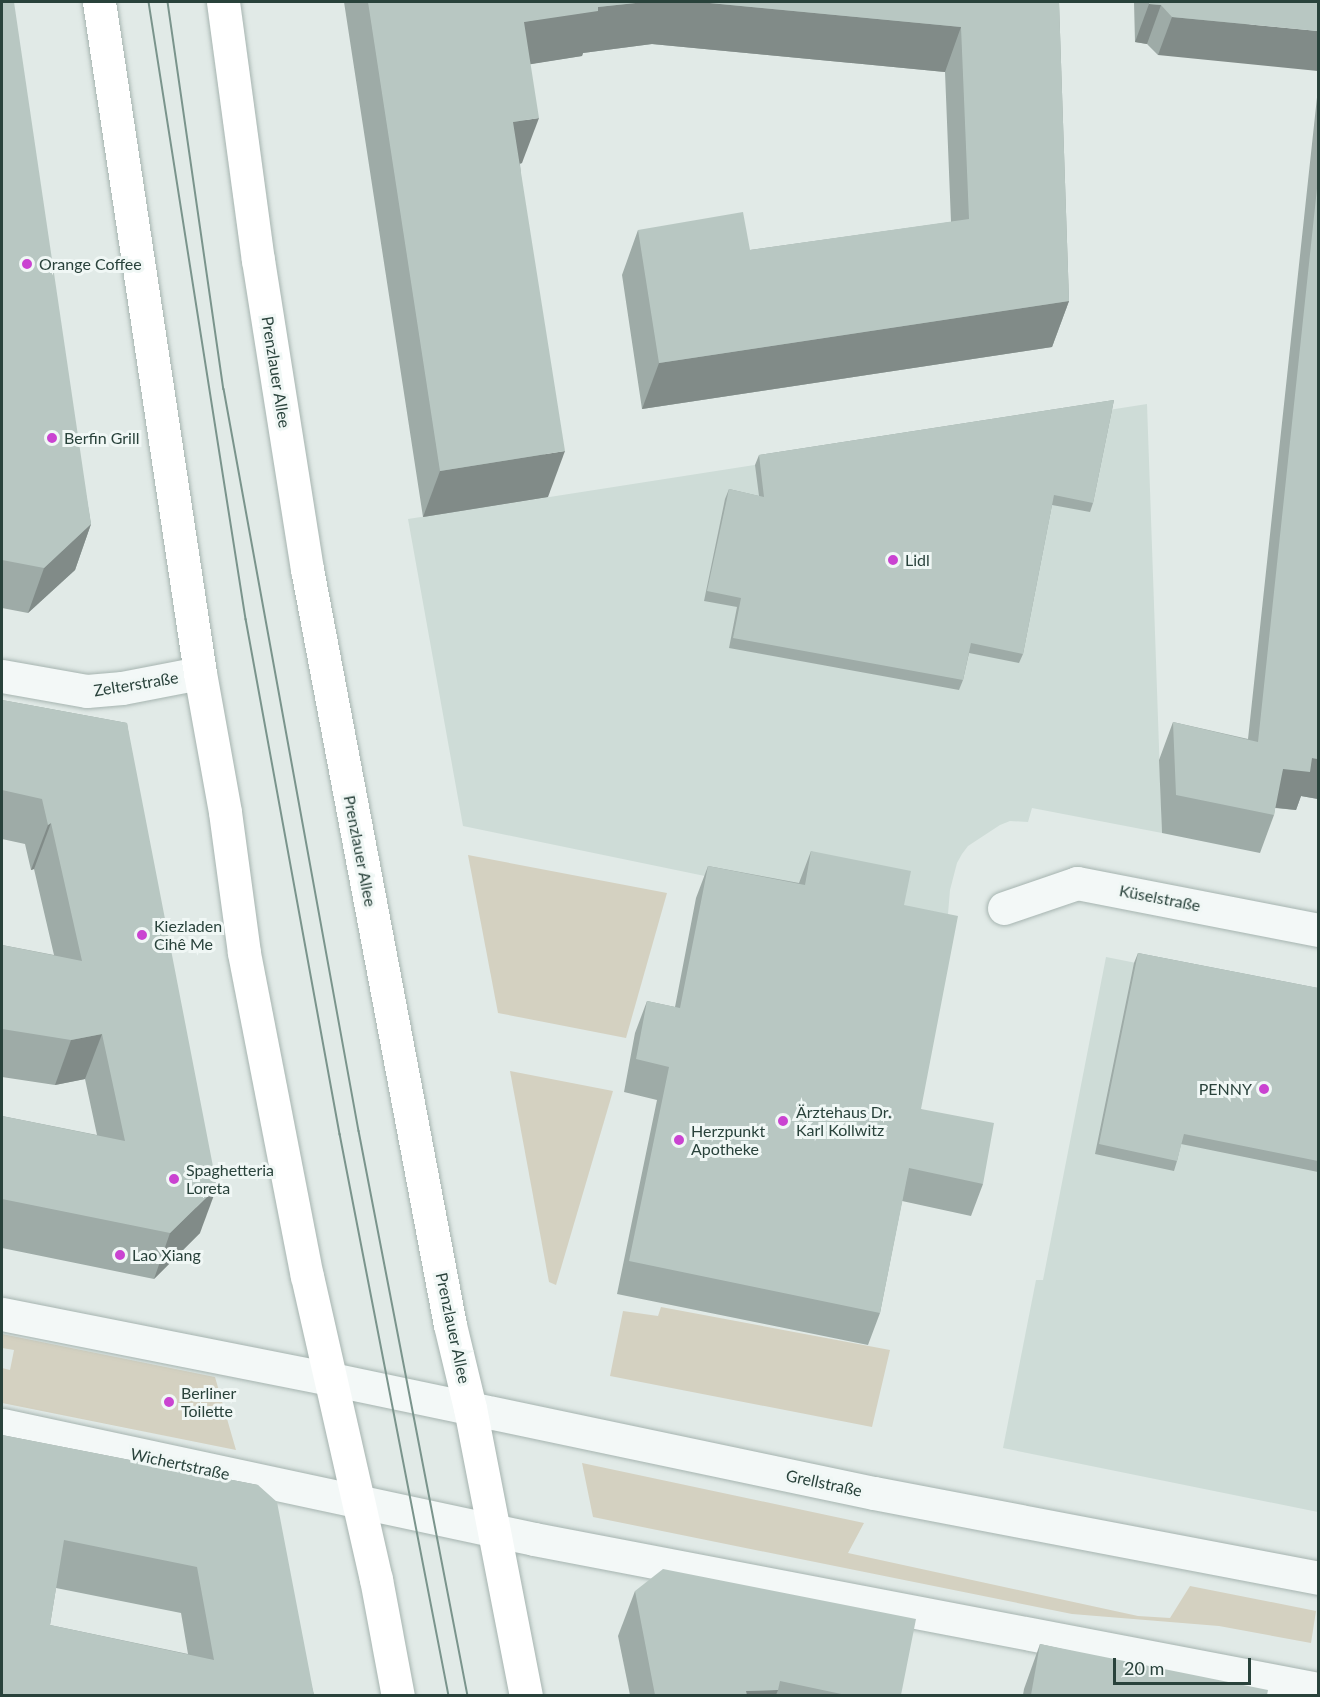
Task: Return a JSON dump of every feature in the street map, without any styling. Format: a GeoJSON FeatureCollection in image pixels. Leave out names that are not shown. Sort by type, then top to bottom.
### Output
{"type":"FeatureCollection","features":[{"type":"Feature","properties":{"kind":"main road"},"geometry":{"type":"LineString","coordinates":[[99,2],[200,673],[225,812],[247,965],[309,1285],[358,1502],[398,1695]]}},
{"type":"Feature","properties":{"kind":"main road","name":"Prenzlauer Allee"},"geometry":{"type":"LineString","coordinates":[[223,2],[258,260],[307,569],[450,1325],[470,1408],[526,1695]]}},
{"type":"Feature","properties":{"kind":"street","name":"Zelterstraße"},"geometry":{"type":"LineString","coordinates":[[2,675],[87,691],[122,688],[200,673]]}},
{"type":"Feature","properties":{"kind":"street","name":"Küselstraße"},"geometry":{"type":"LineString","coordinates":[[1004,908],[1077,883],[1318,930]]}},
{"type":"Feature","properties":{"kind":"street"},"geometry":{"type":"LineString","coordinates":[[2,1314],[330,1379]]}},
{"type":"Feature","properties":{"kind":"street","name":"Grellstraße"},"geometry":{"type":"LineString","coordinates":[[330,1379],[874,1493],[1318,1578]]}},
{"type":"Feature","properties":{"kind":"street","name":"Wichertstraße"},"geometry":{"type":"LineString","coordinates":[[2,1425],[358,1502]]}},
{"type":"Feature","properties":{"kind":"street"},"geometry":{"type":"LineString","coordinates":[[358,1502],[813,1594],[1318,1689]]}},
{"type":"Feature","properties":{"kind":"shaded area"},"geometry":{"type":"Polygon","coordinates":[[[1147,404],[1162,833],[1032,808],[1028,822],[1010,821],[1000,825],[968,846],[962,854],[957,863],[950,890],[947,926],[463,826],[408,519],[1147,404]]]}},
{"type":"Feature","properties":{"kind":"shaded area"},"geometry":{"type":"Polygon","coordinates":[[[468,855],[667,893],[626,1038],[498,1013],[468,855]]]}},
{"type":"Feature","properties":{"kind":"shaded area"},"geometry":{"type":"Polygon","coordinates":[[[1106,957],[1318,999],[1318,1512],[1003,1448],[1036,1280],[1043,1280],[1106,957]]]}},
{"type":"Feature","properties":{"kind":"shaded area"},"geometry":{"type":"Polygon","coordinates":[[[510,1071],[613,1091],[556,1285],[549,1282],[510,1071]]]}},
{"type":"Feature","properties":{"kind":"shaded area"},"geometry":{"type":"Polygon","coordinates":[[[661,1307],[890,1350],[872,1427],[610,1376],[623,1311],[658,1316],[661,1307]]]}},
{"type":"Feature","properties":{"kind":"shaded area"},"geometry":{"type":"Polygon","coordinates":[[[2,1334],[215,1377],[236,1450],[2,1403],[2,1368],[10,1370],[14,1350],[2,1348],[2,1334]]]}},
{"type":"Feature","properties":{"kind":"shaded area"},"geometry":{"type":"Polygon","coordinates":[[[582,1463],[864,1523],[848,1553],[1138,1616],[1170,1618],[1190,1586],[1316,1611],[1311,1643],[1219,1626],[1072,1614],[593,1517],[582,1463]]]}},
{"type":"Feature","properties":{"kind":"building"},"geometry":{"type":"Polygon","coordinates":[[[2,2],[14,2],[91,524],[44,568],[2,560],[2,2]]]}},
{"type":"Feature","properties":{"kind":"building"},"geometry":{"type":"Polygon","coordinates":[[[368,2],[645,2],[598,7],[598,11],[524,22],[539,118],[513,122],[565,451],[440,471],[368,2]]]}},
{"type":"Feature","properties":{"kind":"building"},"geometry":{"type":"Polygon","coordinates":[[[699,2],[1059,2],[1069,301],[659,363],[638,230],[743,212],[750,250],[969,219],[961,27],[699,2]]]}},
{"type":"Feature","properties":{"kind":"building"},"geometry":{"type":"Polygon","coordinates":[[[1149,2],[1318,2],[1318,31],[1172,17],[1161,5],[1149,4],[1149,2]]]}},
{"type":"Feature","properties":{"kind":"building"},"geometry":{"type":"Polygon","coordinates":[[[1318,179],[1318,759],[1312,758],[1310,772],[1283,769],[1274,815],[1176,795],[1173,722],[1258,742],[1318,179]]]}},
{"type":"Feature","properties":{"kind":"building","name":"Lidl"},"geometry":{"type":"Polygon","coordinates":[[[1114,400],[1093,503],[1054,495],[1023,654],[971,643],[963,680],[733,638],[741,598],[707,591],[729,489],[764,497],[759,455],[1114,400]]]}},
{"type":"Feature","properties":{"kind":"building"},"geometry":{"type":"Polygon","coordinates":[[[2,700],[127,723],[217,1187],[170,1233],[2,1199],[2,1116],[125,1141],[102,1034],[71,1040],[2,1029],[2,945],[82,961],[51,823],[48,825],[42,799],[2,790],[2,700]]]}},
{"type":"Feature","properties":{"kind":"building","name":"Ärztehaus Dr. Karl Kollwitz"},"geometry":{"type":"Polygon","coordinates":[[[811,851],[911,871],[904,905],[958,916],[921,1109],[994,1123],[983,1184],[909,1168],[880,1313],[629,1261],[669,1067],[636,1059],[647,1001],[680,1008],[708,866],[805,885],[811,851]]]}},
{"type":"Feature","properties":{"kind":"building"},"geometry":{"type":"Polygon","coordinates":[[[1138,953],[1318,988],[1318,1161],[1184,1134],[1177,1161],[1099,1144],[1138,953]]]}},
{"type":"Feature","properties":{"kind":"building"},"geometry":{"type":"Polygon","coordinates":[[[2,1435],[258,1485],[277,1502],[314,1695],[2,1695],[2,1435]],[[64,1540],[50,1625],[214,1660],[197,1567],[64,1540]]]}},
{"type":"Feature","properties":{"kind":"building"},"geometry":{"type":"Polygon","coordinates":[[[663,1569],[916,1619],[901,1695],[846,1695],[780,1681],[778,1690],[746,1691],[747,1695],[655,1695],[635,1591],[663,1569]]]}},
{"type":"Feature","properties":{"kind":"building"},"geometry":{"type":"Polygon","coordinates":[[[1040,1644],[1268,1690],[1267,1695],[1031,1695],[1040,1644]]]}},
{"type":"Feature","properties":{"kind":"tram line"},"geometry":{"type":"LineString","coordinates":[[149,2],[246,619],[340,1134],[449,1696]]}},
{"type":"Feature","properties":{"kind":"tram line"},"geometry":{"type":"LineString","coordinates":[[168,2],[224,389],[359,1131],[468,1696]]}},
{"type":"Feature","properties":{"kind":"place","name":"Orange Coffee"},"geometry":{"type":"Point","coordinates":[27,264]}},
{"type":"Feature","properties":{"kind":"place","name":"Berfin Grill"},"geometry":{"type":"Point","coordinates":[52,438]}},
{"type":"Feature","properties":{"kind":"place","name":"Lidl"},"geometry":{"type":"Point","coordinates":[893,560]}},
{"type":"Feature","properties":{"kind":"place","name":"Kiezladen Cihê Me"},"geometry":{"type":"Point","coordinates":[142,935]}},
{"type":"Feature","properties":{"kind":"place","name":"PENNY"},"geometry":{"type":"Point","coordinates":[1264,1089]}},
{"type":"Feature","properties":{"kind":"place","name":"Ärztehaus Dr. Karl Kollwitz"},"geometry":{"type":"Point","coordinates":[783,1121]}},
{"type":"Feature","properties":{"kind":"place","name":"Herzpunkt Apotheke"},"geometry":{"type":"Point","coordinates":[679,1140]}},
{"type":"Feature","properties":{"kind":"place","name":"Spaghetteria Loreta"},"geometry":{"type":"Point","coordinates":[174,1179]}},
{"type":"Feature","properties":{"kind":"place","name":"Lao Xiang"},"geometry":{"type":"Point","coordinates":[120,1255]}},
{"type":"Feature","properties":{"kind":"place","name":"Berliner Toilette"},"geometry":{"type":"Point","coordinates":[169,1402]}}]}
